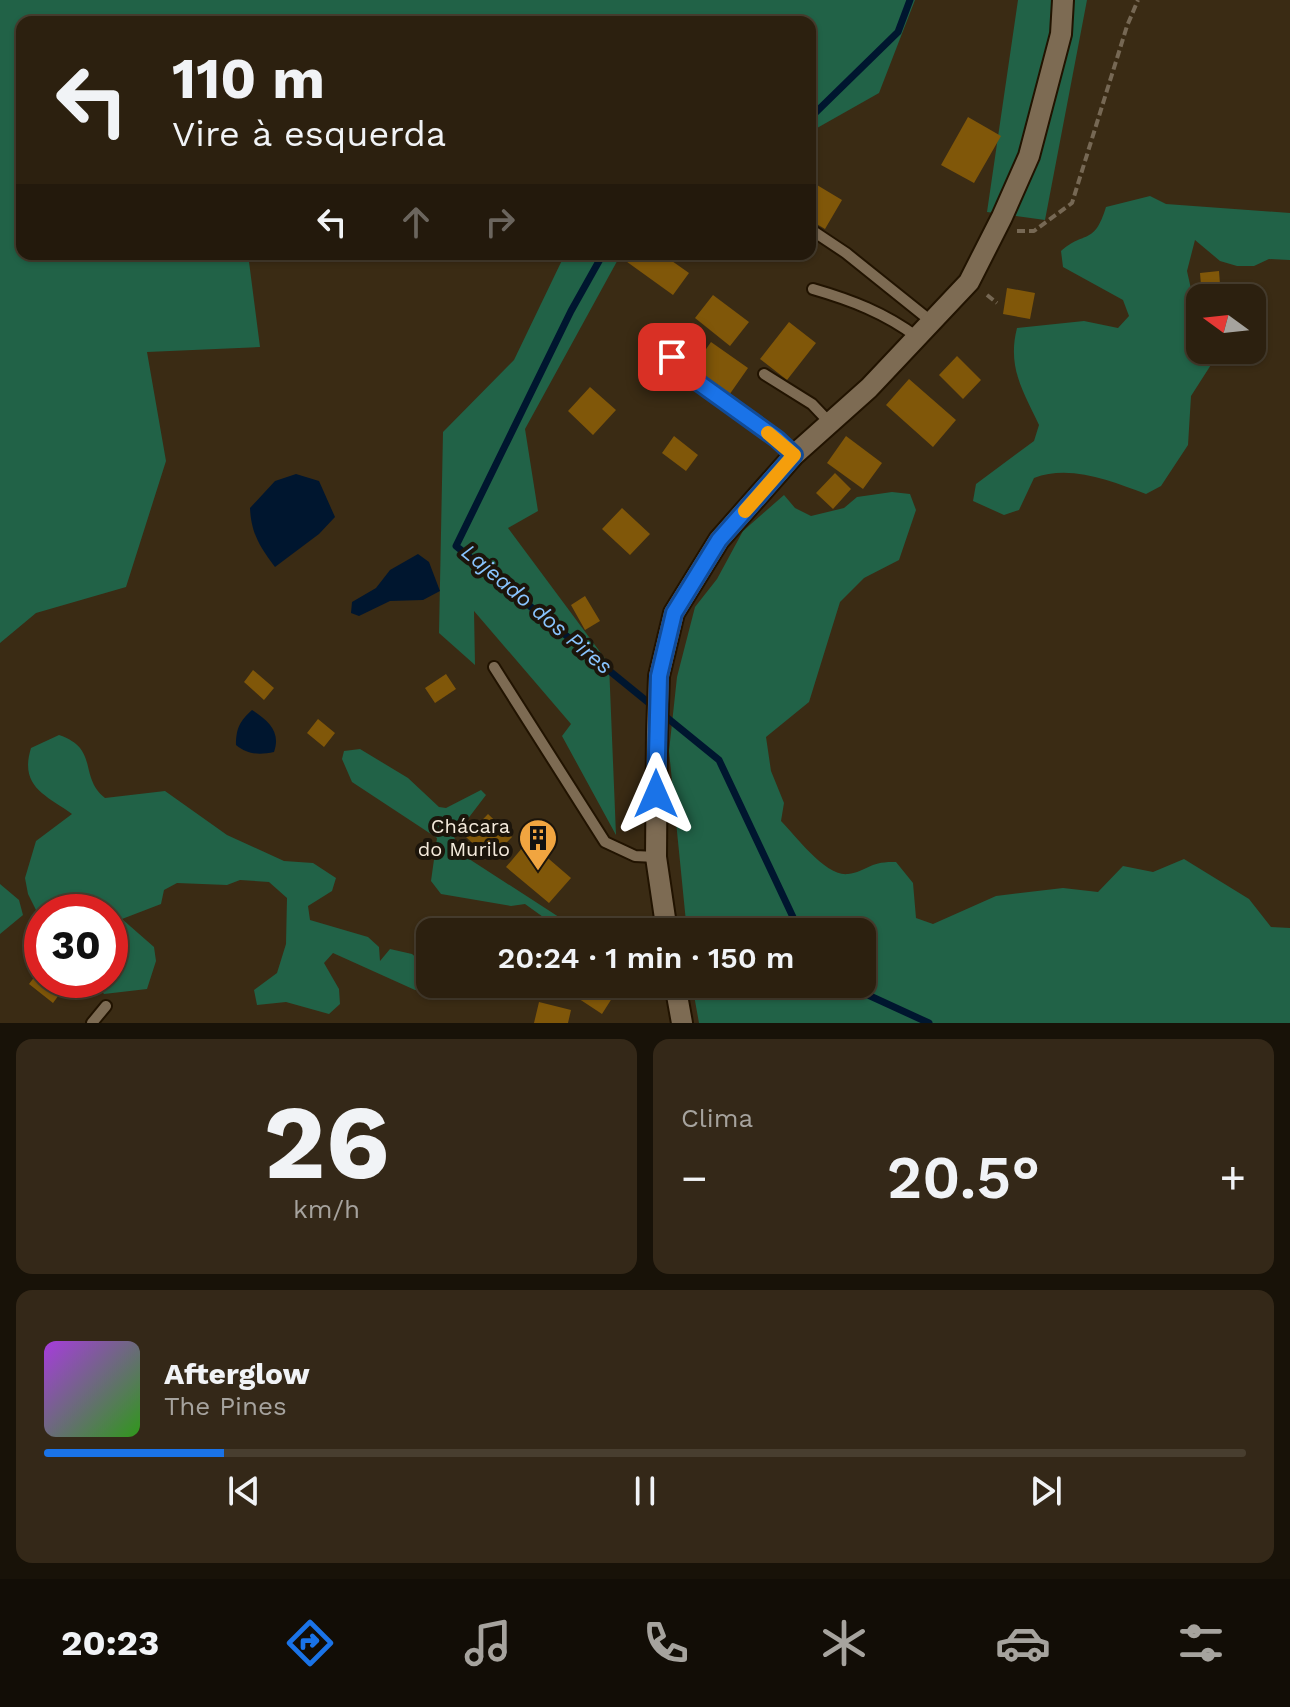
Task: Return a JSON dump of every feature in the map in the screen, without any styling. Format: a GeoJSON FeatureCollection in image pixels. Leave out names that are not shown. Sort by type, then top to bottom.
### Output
{"type":"FeatureCollection","features":[{"type":"Feature","properties":{"kind":"street"},"geometry":{"type":"LineString","coordinates":[[665,918],[656,857],[657,732],[659,676],[674,613],[719,540],[794,455],[831,424],[969,282],[1029,156],[1061,34],[1063,0]]}},
{"type":"Feature","properties":{"kind":"street"},"geometry":{"type":"LineString","coordinates":[[678,998],[682,1023]]}},
{"type":"Feature","properties":{"kind":"lane"},"geometry":{"type":"LineString","coordinates":[[816,233],[932,322]]}},
{"type":"Feature","properties":{"kind":"lane"},"geometry":{"type":"LineString","coordinates":[[813,289],[861,303],[899,323],[917,337]]}},
{"type":"Feature","properties":{"kind":"lane"},"geometry":{"type":"LineString","coordinates":[[672,357],[681,370],[777,439],[794,455]]}},
{"type":"Feature","properties":{"kind":"lane"},"geometry":{"type":"LineString","coordinates":[[764,374],[812,404],[831,424]]}},
{"type":"Feature","properties":{"kind":"lane"},"geometry":{"type":"LineString","coordinates":[[494,667],[605,842],[635,856],[656,857]]}},
{"type":"Feature","properties":{"kind":"lane"},"geometry":{"type":"LineString","coordinates":[[92,1023],[106,1006]]}},
{"type":"Feature","properties":{"kind":"path"},"geometry":{"type":"LineString","coordinates":[[995,231],[1034,231],[1072,203],[1127,26],[1138,0]]}},
{"type":"Feature","properties":{"kind":"green space"},"geometry":{"type":"Polygon","coordinates":[[[0,0],[915,0],[879,93],[816,129],[816,16],[16,16],[16,260],[249,260],[260,347],[147,352],[166,461],[126,587],[36,613],[0,643],[0,0]]]}},
{"type":"Feature","properties":{"kind":"green space"},"geometry":{"type":"Polygon","coordinates":[[[1018,0],[1087,0],[1045,220],[987,212],[1018,0]]]}},
{"type":"Feature","properties":{"kind":"green space"},"geometry":{"type":"Polygon","coordinates":[[[1150,196],[1166,204],[1290,213],[1290,260],[1269,259],[1254,266],[1237,266],[1220,261],[1195,240],[1187,271],[1190,284],[1186,284],[1186,364],[1212,364],[1191,396],[1188,445],[1161,486],[1146,494],[1076,473],[1048,474],[1034,478],[1019,510],[1004,515],[973,501],[976,484],[1034,441],[1039,425],[1015,367],[1017,328],[1084,321],[1118,328],[1129,316],[1123,300],[1063,267],[1061,251],[1093,233],[1106,207],[1150,196]]]}},
{"type":"Feature","properties":{"kind":"green space"},"geometry":{"type":"Polygon","coordinates":[[[562,260],[618,260],[525,429],[538,511],[508,528],[609,664],[616,835],[562,736],[571,724],[474,611],[475,665],[439,633],[443,432],[514,360],[562,260]]]}},
{"type":"Feature","properties":{"kind":"green space"},"geometry":{"type":"Polygon","coordinates":[[[892,492],[910,494],[916,510],[899,560],[864,578],[840,602],[809,702],[766,737],[771,771],[784,803],[781,821],[821,863],[839,873],[848,874],[880,863],[896,862],[913,883],[916,918],[933,924],[996,896],[1063,888],[1098,892],[1123,866],[1153,872],[1184,859],[1249,899],[1271,927],[1290,928],[1290,1023],[699,1023],[695,998],[876,998],[876,918],[686,918],[669,751],[677,677],[695,607],[717,579],[743,531],[784,495],[795,508],[811,516],[844,508],[857,497],[892,492]]]}},
{"type":"Feature","properties":{"kind":"green space"},"geometry":{"type":"Polygon","coordinates":[[[59,735],[80,748],[92,781],[105,798],[165,791],[227,835],[284,861],[313,863],[336,878],[332,891],[308,906],[310,920],[368,937],[379,947],[380,961],[390,949],[412,954],[416,957],[416,990],[333,953],[324,963],[339,989],[340,1004],[329,1014],[286,1002],[257,1005],[254,990],[277,973],[286,944],[287,898],[269,882],[240,880],[227,885],[177,883],[164,890],[161,904],[128,917],[128,894],[28,894],[25,878],[36,841],[72,814],[44,795],[32,781],[28,761],[31,748],[59,735]]]}},
{"type":"Feature","properties":{"kind":"green space"},"geometry":{"type":"Polygon","coordinates":[[[360,749],[408,778],[439,807],[446,808],[481,790],[486,795],[454,837],[463,855],[560,918],[544,918],[525,904],[511,906],[441,894],[431,881],[437,838],[352,782],[342,759],[344,751],[360,749]]]}},
{"type":"Feature","properties":{"kind":"green space"},"geometry":{"type":"Polygon","coordinates":[[[0,884],[19,900],[23,915],[0,934],[0,884]]]}},
{"type":"Feature","properties":{"kind":"green space"},"geometry":{"type":"Polygon","coordinates":[[[128,924],[154,947],[156,961],[147,989],[128,991],[128,924]]]}},
{"type":"Feature","properties":{"kind":"water"},"geometry":{"type":"Polygon","coordinates":[[[296,474],[319,481],[335,517],[319,534],[275,567],[257,539],[250,508],[275,481],[296,474]]]}},
{"type":"Feature","properties":{"kind":"water"},"geometry":{"type":"Polygon","coordinates":[[[418,554],[429,562],[440,591],[423,600],[390,601],[359,616],[351,613],[352,602],[376,588],[390,570],[418,554]]]}},
{"type":"Feature","properties":{"kind":"water"},"geometry":{"type":"Polygon","coordinates":[[[252,710],[264,718],[275,733],[274,752],[254,753],[236,745],[240,725],[252,710]]]}},
{"type":"Feature","properties":{"kind":"building"},"geometry":{"type":"Polygon","coordinates":[[[968,117],[1001,136],[974,183],[941,165],[968,117]]]}},
{"type":"Feature","properties":{"kind":"building"},"geometry":{"type":"Polygon","coordinates":[[[816,187],[842,200],[825,229],[816,224],[816,187]]]}},
{"type":"Feature","properties":{"kind":"building"},"geometry":{"type":"Polygon","coordinates":[[[624,260],[671,260],[689,273],[673,295],[624,260]]]}},
{"type":"Feature","properties":{"kind":"building"},"geometry":{"type":"Polygon","coordinates":[[[1219,271],[1220,284],[1201,284],[1200,273],[1219,271]]]}},
{"type":"Feature","properties":{"kind":"building"},"geometry":{"type":"Polygon","coordinates":[[[1007,288],[1035,293],[1030,319],[1003,314],[1007,288]]]}},
{"type":"Feature","properties":{"kind":"building"},"geometry":{"type":"Polygon","coordinates":[[[713,295],[749,322],[730,346],[695,318],[713,295]]]}},
{"type":"Feature","properties":{"kind":"building"},"geometry":{"type":"Polygon","coordinates":[[[789,322],[816,343],[787,380],[760,359],[789,322]]]}},
{"type":"Feature","properties":{"kind":"building"},"geometry":{"type":"Polygon","coordinates":[[[711,342],[748,368],[727,398],[690,372],[711,342]]]}},
{"type":"Feature","properties":{"kind":"building"},"geometry":{"type":"Polygon","coordinates":[[[957,356],[981,380],[963,399],[939,375],[957,356]]]}},
{"type":"Feature","properties":{"kind":"building"},"geometry":{"type":"Polygon","coordinates":[[[909,379],[956,420],[933,447],[886,405],[909,379]]]}},
{"type":"Feature","properties":{"kind":"building"},"geometry":{"type":"Polygon","coordinates":[[[590,387],[616,410],[593,435],[568,411],[590,387]]]}},
{"type":"Feature","properties":{"kind":"building"},"geometry":{"type":"Polygon","coordinates":[[[674,436],[698,455],[686,471],[662,453],[674,436]]]}},
{"type":"Feature","properties":{"kind":"building"},"geometry":{"type":"Polygon","coordinates":[[[846,436],[882,463],[863,489],[827,463],[846,436]]]}},
{"type":"Feature","properties":{"kind":"building"},"geometry":{"type":"Polygon","coordinates":[[[835,473],[851,489],[833,509],[816,493],[835,473]]]}},
{"type":"Feature","properties":{"kind":"building"},"geometry":{"type":"Polygon","coordinates":[[[622,508],[650,534],[630,555],[602,529],[622,508]]]}},
{"type":"Feature","properties":{"kind":"building"},"geometry":{"type":"Polygon","coordinates":[[[585,596],[600,621],[585,630],[571,605],[585,596]]]}},
{"type":"Feature","properties":{"kind":"building"},"geometry":{"type":"Polygon","coordinates":[[[253,670],[274,688],[264,700],[244,682],[253,670]]]}},
{"type":"Feature","properties":{"kind":"building"},"geometry":{"type":"Polygon","coordinates":[[[446,674],[456,689],[435,703],[425,688],[446,674]]]}},
{"type":"Feature","properties":{"kind":"building"},"geometry":{"type":"Polygon","coordinates":[[[318,719],[335,733],[324,747],[307,733],[318,719]]]}},
{"type":"Feature","properties":{"kind":"building"},"geometry":{"type":"Polygon","coordinates":[[[488,814],[512,837],[490,860],[466,837],[488,814]]]}},
{"type":"Feature","properties":{"kind":"building","name":"Chácara do Murilo"},"geometry":{"type":"Polygon","coordinates":[[[528,841],[571,878],[549,903],[506,867],[528,841]]]}},
{"type":"Feature","properties":{"kind":"building"},"geometry":{"type":"Polygon","coordinates":[[[578,998],[612,998],[602,1014],[578,998]]]}},
{"type":"Feature","properties":{"kind":"building"},"geometry":{"type":"Polygon","coordinates":[[[539,1002],[571,1010],[568,1023],[534,1023],[539,1002]]]}},
{"type":"Feature","properties":{"kind":"waterway","name":"Lajeado dos Pires"},"geometry":{"type":"LineString","coordinates":[[816,112],[898,32],[910,0]]}},
{"type":"Feature","properties":{"kind":"waterway","name":"Lajeado dos Pires"},"geometry":{"type":"LineString","coordinates":[[600,260],[571,311],[456,546],[719,760],[793,918]]}},
{"type":"Feature","properties":{"kind":"waterway","name":"Lajeado dos Pires"},"geometry":{"type":"LineString","coordinates":[[875,998],[929,1023]]}},
{"type":"Feature","properties":{"kind":"slow traffic"},"geometry":{"type":"LineString","coordinates":[[745,511],[794,455],[768,433]]}},
{"type":"Feature","properties":{"kind":"place","name":"Chácara do Murilo"},"geometry":{"type":"Point","coordinates":[538,872]}},
{"type":"Feature","properties":{"kind":"route"},"geometry":{"type":"LineString","coordinates":[[656,794],[659,676],[674,613],[719,540],[794,455],[777,439],[681,370],[672,357]]}}]}
